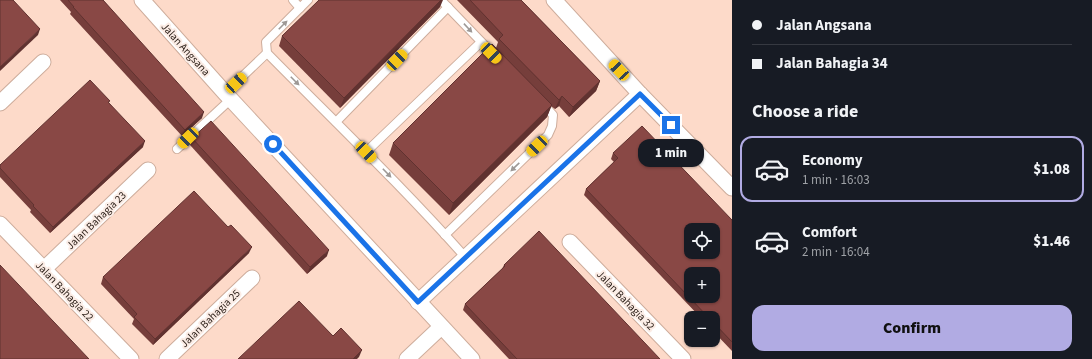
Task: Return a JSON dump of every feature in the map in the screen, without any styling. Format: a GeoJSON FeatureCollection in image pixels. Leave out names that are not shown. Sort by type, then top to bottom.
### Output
{"type":"FeatureCollection","features":[{"type":"Feature","properties":{"kind":"street","name":"Jalan Angsana"},"geometry":{"type":"LineString","coordinates":[[142,0],[228,96],[472,359]]}},
{"type":"Feature","properties":{"kind":"street"},"geometry":{"type":"LineString","coordinates":[[554,0],[640,94],[732,188]]}},
{"type":"Feature","properties":{"kind":"street"},"geometry":{"type":"LineString","coordinates":[[0,103],[43,62]]}},
{"type":"Feature","properties":{"kind":"street"},"geometry":{"type":"LineString","coordinates":[[418,302],[640,94]]}},
{"type":"Feature","properties":{"kind":"street","name":"Jalan Bahagia 23"},"geometry":{"type":"LineString","coordinates":[[44,269],[148,170]]}},
{"type":"Feature","properties":{"kind":"street","name":"Jalan Bahagia 22"},"geometry":{"type":"LineString","coordinates":[[0,224],[131,359]]}},
{"type":"Feature","properties":{"kind":"street","name":"Jalan Bahagia 32"},"geometry":{"type":"LineString","coordinates":[[570,242],[682,359]]}},
{"type":"Feature","properties":{"kind":"street","name":"Jalan Bahagia 25"},"geometry":{"type":"LineString","coordinates":[[167,359],[252,278]]}},
{"type":"Feature","properties":{"kind":"street"},"geometry":{"type":"LineString","coordinates":[[406,359],[441,327]]}},
{"type":"Feature","properties":{"kind":"lane"},"geometry":{"type":"LineString","coordinates":[[293,0],[300,8]]}},
{"type":"Feature","properties":{"kind":"lane"},"geometry":{"type":"LineString","coordinates":[[308,0],[266,42],[267,54],[366,152],[466,258]]}},
{"type":"Feature","properties":{"kind":"lane"},"geometry":{"type":"LineString","coordinates":[[441,0],[503,65]]}},
{"type":"Feature","properties":{"kind":"lane"},"geometry":{"type":"LineString","coordinates":[[336,122],[448,8]]}},
{"type":"Feature","properties":{"kind":"lane"},"geometry":{"type":"LineString","coordinates":[[366,152],[481,42]]}},
{"type":"Feature","properties":{"kind":"lane"},"geometry":{"type":"LineString","coordinates":[[177,149],[267,54]]}},
{"type":"Feature","properties":{"kind":"lane"},"geometry":{"type":"LineString","coordinates":[[445,235],[548,135],[552,126],[553,115],[537,98]]}},
{"type":"Feature","properties":{"kind":"building"},"geometry":{"type":"Polygon","coordinates":[[[0,0],[13,0],[40,29],[0,67],[0,0]]]}},
{"type":"Feature","properties":{"kind":"building"},"geometry":{"type":"Polygon","coordinates":[[[68,0],[103,0],[204,112],[185,130],[68,0]]]}},
{"type":"Feature","properties":{"kind":"building"},"geometry":{"type":"Polygon","coordinates":[[[319,0],[441,0],[344,98],[282,36],[319,0]]]}},
{"type":"Feature","properties":{"kind":"building"},"geometry":{"type":"Polygon","coordinates":[[[470,0],[521,0],[600,81],[573,107],[562,96],[559,100],[499,39],[503,35],[470,0]]]}},
{"type":"Feature","properties":{"kind":"building"},"geometry":{"type":"Polygon","coordinates":[[[492,44],[552,105],[453,203],[393,143],[492,44]]]}},
{"type":"Feature","properties":{"kind":"building"},"geometry":{"type":"Polygon","coordinates":[[[90,80],[110,101],[108,102],[145,141],[53,227],[0,168],[0,165],[90,80]]]}},
{"type":"Feature","properties":{"kind":"building"},"geometry":{"type":"Polygon","coordinates":[[[211,121],[329,250],[310,267],[192,138],[211,121]]]}},
{"type":"Feature","properties":{"kind":"building"},"geometry":{"type":"Polygon","coordinates":[[[642,126],[732,220],[732,342],[720,329],[720,311],[702,311],[695,303],[720,303],[720,267],[684,267],[684,292],[586,189],[618,158],[613,153],[642,126]]]}},
{"type":"Feature","properties":{"kind":"building"},"geometry":{"type":"Polygon","coordinates":[[[194,191],[228,227],[231,225],[252,247],[155,339],[134,317],[137,314],[103,277],[194,191]]]}},
{"type":"Feature","properties":{"kind":"building"},"geometry":{"type":"Polygon","coordinates":[[[539,231],[660,359],[517,359],[465,304],[539,231]]]}},
{"type":"Feature","properties":{"kind":"building"},"geometry":{"type":"Polygon","coordinates":[[[0,265],[89,359],[0,359],[0,265]]]}},
{"type":"Feature","properties":{"kind":"building"},"geometry":{"type":"Polygon","coordinates":[[[299,301],[333,336],[341,328],[362,350],[353,359],[238,359],[299,301]]]}},
{"type":"Feature","properties":{"kind":"route"},"geometry":{"type":"LineString","coordinates":[[273,144],[418,302],[640,94],[671,125]]}}]}
